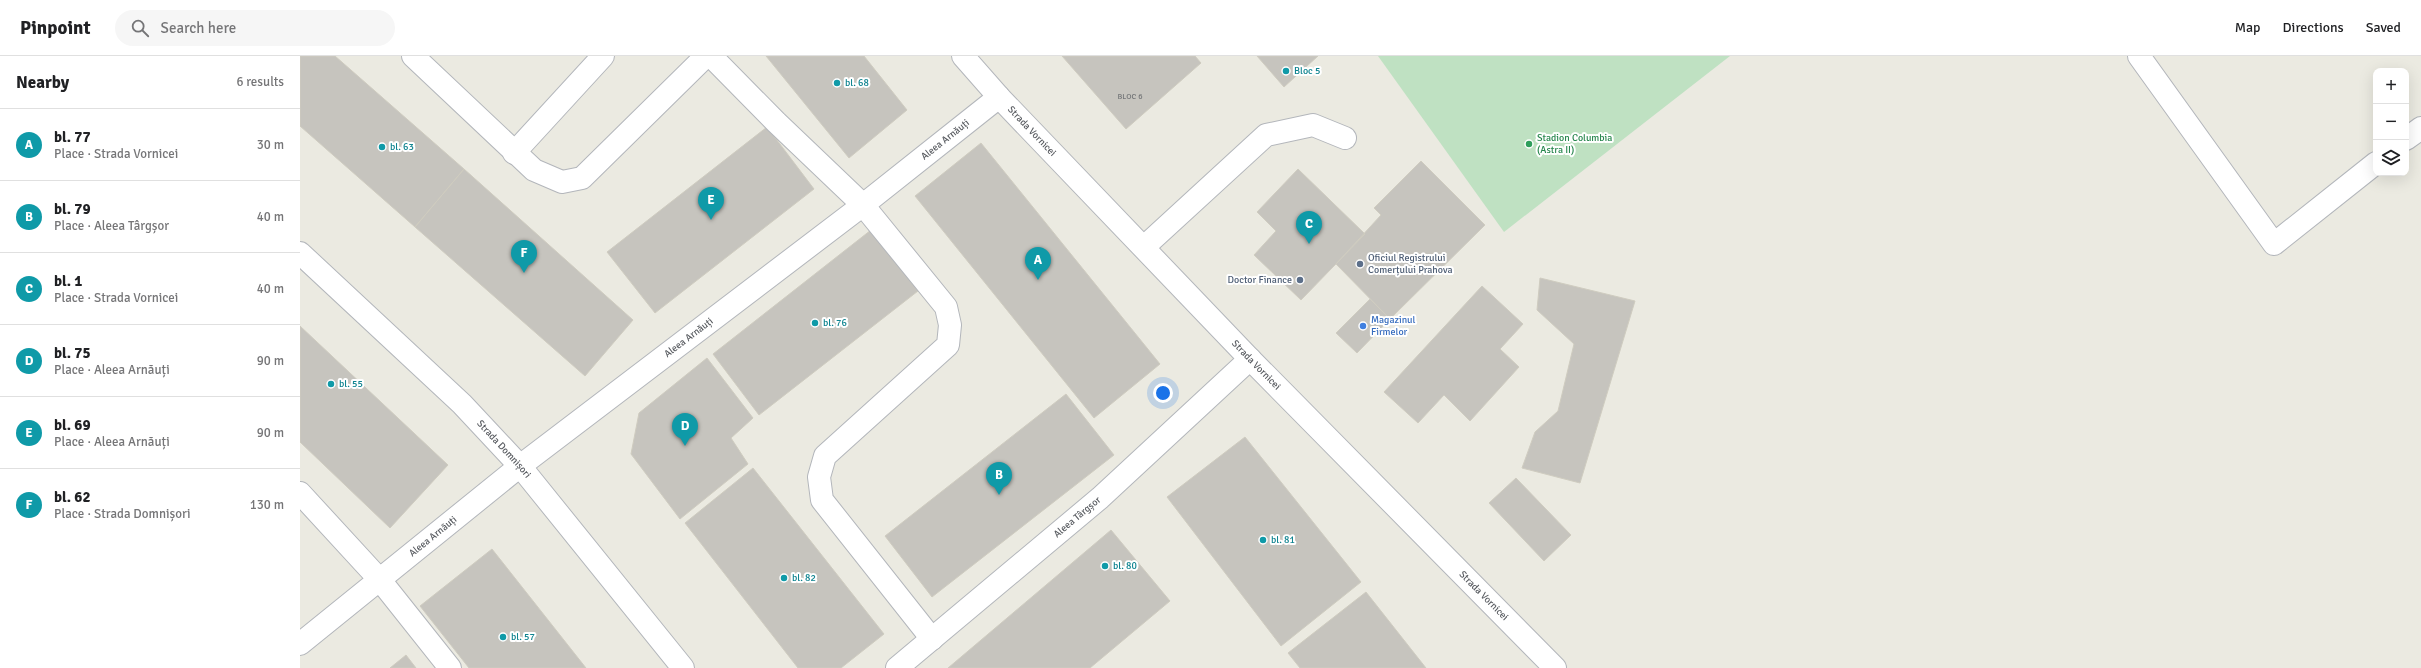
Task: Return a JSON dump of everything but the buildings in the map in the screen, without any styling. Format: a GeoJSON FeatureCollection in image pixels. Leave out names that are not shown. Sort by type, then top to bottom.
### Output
{"type":"FeatureCollection","features":[{"type":"Feature","properties":{"kind":"street"},"geometry":{"type":"LineString","coordinates":[[413,56],[514,153],[534,170],[562,182],[582,178],[706,56]]}},
{"type":"Feature","properties":{"kind":"street"},"geometry":{"type":"LineString","coordinates":[[514,153],[602,56]]}},
{"type":"Feature","properties":{"kind":"street"},"geometry":{"type":"LineString","coordinates":[[711,56],[776,122],[863,205],[946,307],[950,325],[948,345],[825,456],[819,477],[822,500],[932,639]]}},
{"type":"Feature","properties":{"kind":"street","name":"Strada Vornicei"},"geometry":{"type":"LineString","coordinates":[[963,56],[999,97],[1250,359],[1555,668]]}},
{"type":"Feature","properties":{"kind":"street"},"geometry":{"type":"LineString","coordinates":[[2139,56],[2274,244],[2373,165]]}},
{"type":"Feature","properties":{"kind":"street","name":"Aleea Arnăuți"},"geometry":{"type":"LineString","coordinates":[[300,644],[520,466],[863,205],[999,97]]}},
{"type":"Feature","properties":{"kind":"street"},"geometry":{"type":"LineString","coordinates":[[1144,247],[1266,135],[1313,125],[1345,138]]}},
{"type":"Feature","properties":{"kind":"street"},"geometry":{"type":"LineString","coordinates":[[2409,138],[2421,128]]}},
{"type":"Feature","properties":{"kind":"street","name":"Strada Domnișori"},"geometry":{"type":"LineString","coordinates":[[300,253],[462,404],[520,466],[683,668]]}},
{"type":"Feature","properties":{"kind":"street","name":"Aleea Târgșor"},"geometry":{"type":"LineString","coordinates":[[897,668],[1100,498],[1250,359]]}},
{"type":"Feature","properties":{"kind":"street"},"geometry":{"type":"LineString","coordinates":[[300,493],[380,580],[450,668]]}},
{"type":"Feature","properties":{"kind":"green space","name":"Stadion Columbia (Astra II)"},"geometry":{"type":"Polygon","coordinates":[[[1378,56],[1730,56],[1504,232],[1378,56]]]}},
{"type":"Feature","properties":{"kind":"place","name":"Bloc 5"},"geometry":{"type":"Point","coordinates":[1286,71]}},
{"type":"Feature","properties":{"kind":"place","name":"bl. 68"},"geometry":{"type":"Point","coordinates":[837,83]}},
{"type":"Feature","properties":{"kind":"place","name":"Stadion Columbia (Astra II)"},"geometry":{"type":"Point","coordinates":[1529,144]}},
{"type":"Feature","properties":{"kind":"place","name":"bl. 63"},"geometry":{"type":"Point","coordinates":[382,147]}},
{"type":"Feature","properties":{"kind":"place","name":"bl. 69"},"geometry":{"type":"Point","coordinates":[711,220]}},
{"type":"Feature","properties":{"kind":"place","name":"bl. 1"},"geometry":{"type":"Point","coordinates":[1309,244]}},
{"type":"Feature","properties":{"kind":"place","name":"Oficiul Registrului Comerțului Prahova"},"geometry":{"type":"Point","coordinates":[1360,264]}},
{"type":"Feature","properties":{"kind":"place","name":"bl. 62"},"geometry":{"type":"Point","coordinates":[524,273]}},
{"type":"Feature","properties":{"kind":"place","name":"bl. 77"},"geometry":{"type":"Point","coordinates":[1038,280]}},
{"type":"Feature","properties":{"kind":"place","name":"Doctor Finance"},"geometry":{"type":"Point","coordinates":[1300,280]}},
{"type":"Feature","properties":{"kind":"place","name":"bl. 76"},"geometry":{"type":"Point","coordinates":[815,323]}},
{"type":"Feature","properties":{"kind":"place","name":"Magazinul Firmelor"},"geometry":{"type":"Point","coordinates":[1363,326]}},
{"type":"Feature","properties":{"kind":"place","name":"bl. 55"},"geometry":{"type":"Point","coordinates":[331,384]}},
{"type":"Feature","properties":{"kind":"place","name":"bl. 75"},"geometry":{"type":"Point","coordinates":[685,446]}},
{"type":"Feature","properties":{"kind":"place","name":"bl. 79"},"geometry":{"type":"Point","coordinates":[999,495]}},
{"type":"Feature","properties":{"kind":"place","name":"bl. 81"},"geometry":{"type":"Point","coordinates":[1263,540]}},
{"type":"Feature","properties":{"kind":"place","name":"bl. 80"},"geometry":{"type":"Point","coordinates":[1105,566]}},
{"type":"Feature","properties":{"kind":"place","name":"bl. 82"},"geometry":{"type":"Point","coordinates":[784,578]}},
{"type":"Feature","properties":{"kind":"place","name":"bl. 57"},"geometry":{"type":"Point","coordinates":[503,637]}}]}
